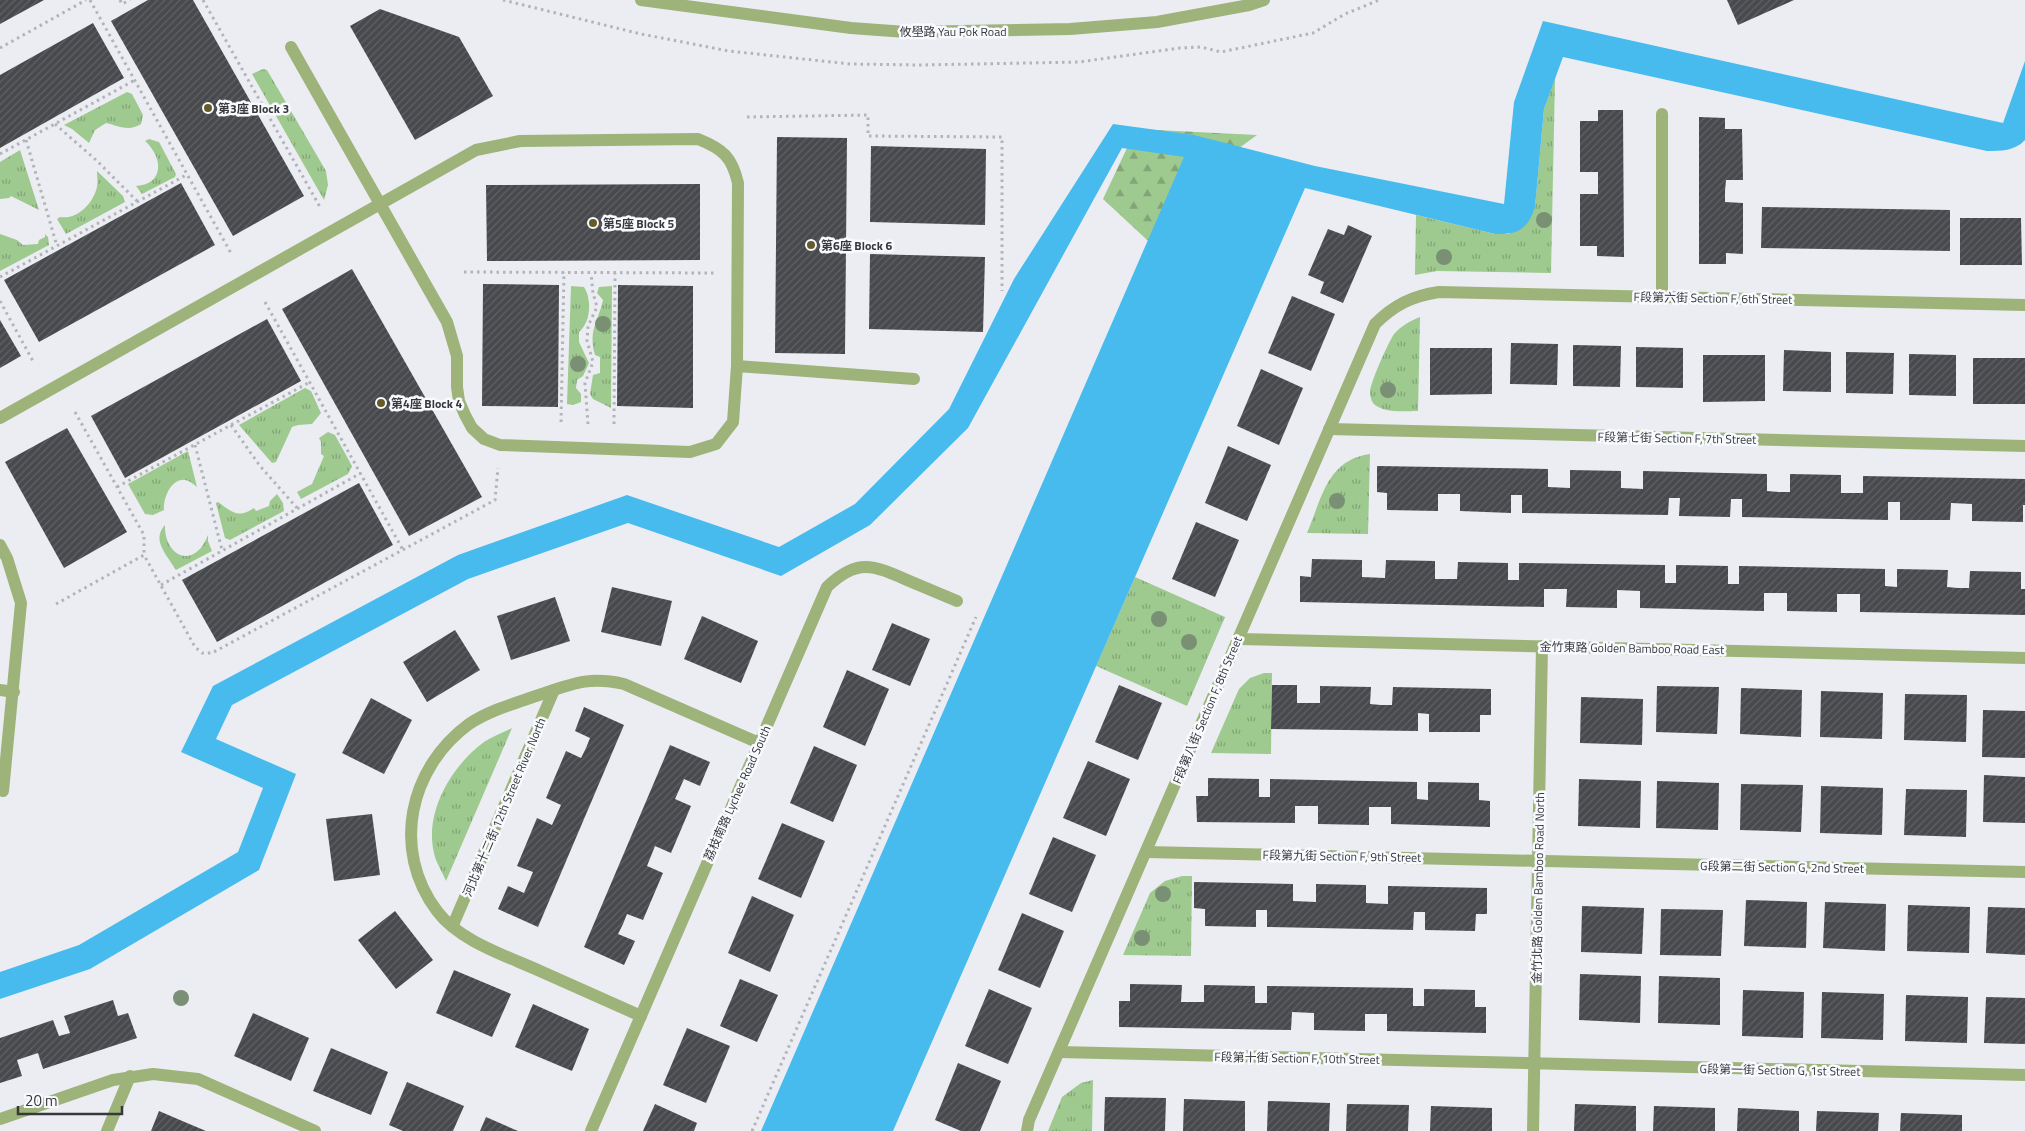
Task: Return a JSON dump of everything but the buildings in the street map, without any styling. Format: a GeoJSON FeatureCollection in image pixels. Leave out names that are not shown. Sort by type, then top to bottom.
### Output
{"type":"FeatureCollection","features":[{"type":"Feature","properties":{"kind":"street","name":"攸壆路 Yau Pok Road"},"geometry":{"type":"LineString","coordinates":[[641,0],[851,28],[906,32],[1070,29],[1157,22],[1249,5],[1264,0]]}},
{"type":"Feature","properties":{"kind":"street"},"geometry":{"type":"LineString","coordinates":[[0,418],[380,205],[476,150],[520,140],[698,139],[711,144],[725,154],[734,168],[738,184],[737,366],[733,422],[716,444],[690,452],[500,445],[484,439],[472,428],[460,401],[457,387],[457,356],[447,322],[380,205],[291,46]]}},
{"type":"Feature","properties":{"kind":"street"},"geometry":{"type":"LineString","coordinates":[[1662,114],[1662,297]]}},
{"type":"Feature","properties":{"kind":"street","name":"F段第六街 Section F, 6th Street"},"geometry":{"type":"LineString","coordinates":[[1403,301],[1420,294],[1438,292],[2025,306]]}},
{"type":"Feature","properties":{"kind":"street","name":"F段第八街 Section F, 8th Street"},"geometry":{"type":"LineString","coordinates":[[1026,1131],[1058,1052],[1375,324],[1388,311],[1403,301]]}},
{"type":"Feature","properties":{"kind":"street"},"geometry":{"type":"LineString","coordinates":[[737,366],[914,378]]}},
{"type":"Feature","properties":{"kind":"street","name":"F段第七街 Section F, 7th Street"},"geometry":{"type":"LineString","coordinates":[[1329,429],[2025,446]]}},
{"type":"Feature","properties":{"kind":"street"},"geometry":{"type":"LineString","coordinates":[[0,545],[7,558],[21,603],[14,692],[3,791]]}},
{"type":"Feature","properties":{"kind":"street","name":"荔枝南路 Lychee Road South"},"geometry":{"type":"LineString","coordinates":[[591,1131],[827,587],[837,577],[864,566],[878,567],[957,601]]}},
{"type":"Feature","properties":{"kind":"street","name":"金竹東路 Golden Bamboo Road East"},"geometry":{"type":"LineString","coordinates":[[1238,639],[2025,658]]}},
{"type":"Feature","properties":{"kind":"street","name":"金竹北路 Golden Bamboo Road North"},"geometry":{"type":"LineString","coordinates":[[1533,1131],[1542,646]]}},
{"type":"Feature","properties":{"kind":"street","name":"河北第十二街 12th Street River North"},"geometry":{"type":"LineString","coordinates":[[641,1016],[470,940],[438,912],[418,880],[410,844],[413,805],[425,774],[445,745],[470,723],[502,708],[584,680],[606,680],[624,684],[759,744]]}},
{"type":"Feature","properties":{"kind":"street"},"geometry":{"type":"LineString","coordinates":[[0,690],[14,692]]}},
{"type":"Feature","properties":{"kind":"street","name":"河北第十二街 12th Street River North"},"geometry":{"type":"LineString","coordinates":[[453,925],[554,690]]}},
{"type":"Feature","properties":{"kind":"street","name":"F段第九街 Section F, 9th Street"},"geometry":{"type":"LineString","coordinates":[[1146,852],[1538,861]]}},
{"type":"Feature","properties":{"kind":"street","name":"G段第二街 Section G, 2nd Street"},"geometry":{"type":"LineString","coordinates":[[1538,861],[2025,872]]}},
{"type":"Feature","properties":{"kind":"street","name":"F段第十街 Section F, 10th Street"},"geometry":{"type":"LineString","coordinates":[[1058,1052],[1534,1064]]}},
{"type":"Feature","properties":{"kind":"street","name":"G段第一街 Section G, 1st Street"},"geometry":{"type":"LineString","coordinates":[[1534,1064],[2025,1076]]}},
{"type":"Feature","properties":{"kind":"street"},"geometry":{"type":"LineString","coordinates":[[0,1119],[113,1080],[153,1074],[198,1079],[315,1131]]}},
{"type":"Feature","properties":{"kind":"street"},"geometry":{"type":"LineString","coordinates":[[106,1131],[130,1076]]}},
{"type":"Feature","properties":{"kind":"path"},"geometry":{"type":"LineString","coordinates":[[0,48],[86,0]]}},
{"type":"Feature","properties":{"kind":"path"},"geometry":{"type":"LineString","coordinates":[[90,0],[232,255]]}},
{"type":"Feature","properties":{"kind":"path"},"geometry":{"type":"LineString","coordinates":[[120,0],[122,4],[130,0]]}},
{"type":"Feature","properties":{"kind":"path"},"geometry":{"type":"LineString","coordinates":[[203,0],[320,207]]}},
{"type":"Feature","properties":{"kind":"path"},"geometry":{"type":"LineString","coordinates":[[0,154],[135,80]]}},
{"type":"Feature","properties":{"kind":"path"},"geometry":{"type":"LineString","coordinates":[[747,117],[868,115],[868,136],[1002,137],[1002,291]]}},
{"type":"Feature","properties":{"kind":"path"},"geometry":{"type":"LineString","coordinates":[[55,124],[96,160],[138,202]]}},
{"type":"Feature","properties":{"kind":"path"},"geometry":{"type":"LineString","coordinates":[[26,140],[57,246]]}},
{"type":"Feature","properties":{"kind":"path"},"geometry":{"type":"LineString","coordinates":[[0,277],[188,174]]}},
{"type":"Feature","properties":{"kind":"path"},"geometry":{"type":"LineString","coordinates":[[464,272],[715,273]]}},
{"type":"Feature","properties":{"kind":"path"},"geometry":{"type":"LineString","coordinates":[[561,448],[564,272]]}},
{"type":"Feature","properties":{"kind":"path"},"geometry":{"type":"LineString","coordinates":[[588,449],[588,406],[585,383],[593,362],[588,348],[587,332],[597,306],[592,293],[591,273]]}},
{"type":"Feature","properties":{"kind":"path"},"geometry":{"type":"LineString","coordinates":[[614,450],[615,273]]}},
{"type":"Feature","properties":{"kind":"path"},"geometry":{"type":"LineString","coordinates":[[0,301],[34,363]]}},
{"type":"Feature","properties":{"kind":"path"},"geometry":{"type":"LineString","coordinates":[[265,302],[404,550]]}},
{"type":"Feature","properties":{"kind":"path"},"geometry":{"type":"LineString","coordinates":[[117,487],[310,382]]}},
{"type":"Feature","properties":{"kind":"path"},"geometry":{"type":"LineString","coordinates":[[75,412],[144,535],[144,555],[195,647],[197,650],[207,654],[496,500],[500,445]]}},
{"type":"Feature","properties":{"kind":"path"},"geometry":{"type":"LineString","coordinates":[[231,425],[260,466],[297,508]]}},
{"type":"Feature","properties":{"kind":"path"},"geometry":{"type":"LineString","coordinates":[[195,444],[222,550]]}},
{"type":"Feature","properties":{"kind":"path"},"geometry":{"type":"LineString","coordinates":[[161,585],[361,472]]}},
{"type":"Feature","properties":{"kind":"path"},"geometry":{"type":"LineString","coordinates":[[56,604],[144,555]]}},
{"type":"Feature","properties":{"kind":"path"},"geometry":{"type":"LineString","coordinates":[[752,1131],[978,611],[957,601]]}},
{"type":"Feature","properties":{"kind":"green space"},"geometry":{"type":"Polygon","coordinates":[[[263,69],[267,70],[326,171],[328,185],[324,200],[252,74],[263,69]]]}},
{"type":"Feature","properties":{"kind":"green space"},"geometry":{"type":"Polygon","coordinates":[[[1555,78],[1551,273],[1437,271],[1415,275],[1416,215],[1495,234],[1509,234],[1535,207],[1544,109],[1555,78]]]}},
{"type":"Feature","properties":{"kind":"green space"},"geometry":{"type":"Polygon","coordinates":[[[127,92],[132,94],[143,115],[141,124],[132,128],[124,128],[106,123],[95,130],[89,143],[64,125],[127,92]]]}},
{"type":"Feature","properties":{"kind":"green space"},"geometry":{"type":"Polygon","coordinates":[[[1136,129],[1257,135],[1202,175],[1173,264],[1103,199],[1136,129]]]}},
{"type":"Feature","properties":{"kind":"green space"},"geometry":{"type":"Polygon","coordinates":[[[149,139],[159,142],[176,174],[175,177],[142,194],[136,186],[152,180],[158,169],[155,154],[145,141],[149,139]]]}},
{"type":"Feature","properties":{"kind":"green space"},"geometry":{"type":"Polygon","coordinates":[[[20,150],[39,210],[11,196],[0,199],[0,162],[20,150]]]}},
{"type":"Feature","properties":{"kind":"green space"},"geometry":{"type":"Polygon","coordinates":[[[97,171],[123,196],[125,202],[66,234],[57,219],[72,216],[88,205],[97,187],[97,171]]]}},
{"type":"Feature","properties":{"kind":"green space"},"geometry":{"type":"Polygon","coordinates":[[[0,234],[17,240],[23,245],[38,244],[39,240],[45,237],[45,234],[48,237],[49,245],[0,271],[0,234]]]}},
{"type":"Feature","properties":{"kind":"green space"},"geometry":{"type":"Polygon","coordinates":[[[571,286],[584,287],[589,304],[586,323],[579,332],[579,342],[589,363],[583,376],[577,380],[576,388],[581,394],[581,402],[573,405],[567,404],[571,286]]]}},
{"type":"Feature","properties":{"kind":"green space"},"geometry":{"type":"Polygon","coordinates":[[[612,286],[611,408],[593,399],[590,394],[593,375],[600,373],[600,357],[595,355],[593,347],[594,327],[603,300],[597,293],[599,287],[612,286]]]}},
{"type":"Feature","properties":{"kind":"green space"},"geometry":{"type":"Polygon","coordinates":[[[1420,317],[1418,411],[1394,411],[1377,407],[1373,403],[1370,392],[1384,353],[1394,334],[1406,324],[1420,317]]]}},
{"type":"Feature","properties":{"kind":"green space"},"geometry":{"type":"Polygon","coordinates":[[[305,388],[311,391],[321,413],[312,424],[292,427],[276,462],[272,463],[239,425],[305,388]]]}},
{"type":"Feature","properties":{"kind":"green space"},"geometry":{"type":"Polygon","coordinates":[[[328,432],[335,435],[352,466],[348,474],[301,499],[297,492],[312,484],[324,456],[321,454],[319,438],[328,432]]]}},
{"type":"Feature","properties":{"kind":"green space"},"geometry":{"type":"Polygon","coordinates":[[[188,451],[197,487],[186,480],[178,481],[168,491],[164,510],[153,515],[145,514],[128,484],[188,451]]]}},
{"type":"Feature","properties":{"kind":"green space"},"geometry":{"type":"Polygon","coordinates":[[[1370,454],[1368,534],[1307,533],[1322,494],[1335,472],[1344,464],[1370,454]]]}},
{"type":"Feature","properties":{"kind":"green space"},"geometry":{"type":"Polygon","coordinates":[[[277,494],[283,503],[284,511],[230,540],[225,538],[216,503],[218,502],[227,509],[239,514],[254,508],[256,511],[269,506],[270,501],[277,494]]]}},
{"type":"Feature","properties":{"kind":"green space"},"geometry":{"type":"Polygon","coordinates":[[[165,525],[169,545],[181,555],[188,556],[195,553],[202,546],[208,535],[212,551],[176,570],[160,542],[161,531],[165,525]]]}},
{"type":"Feature","properties":{"kind":"green space"},"geometry":{"type":"Polygon","coordinates":[[[1135,577],[1225,617],[1187,706],[1096,666],[1135,577]]]}},
{"type":"Feature","properties":{"kind":"green space"},"geometry":{"type":"Polygon","coordinates":[[[1264,673],[1272,673],[1271,754],[1211,753],[1239,689],[1250,678],[1264,673]]]}},
{"type":"Feature","properties":{"kind":"green space"},"geometry":{"type":"Polygon","coordinates":[[[512,728],[446,881],[436,860],[432,844],[432,827],[442,794],[460,765],[472,752],[487,740],[512,728]]]}},
{"type":"Feature","properties":{"kind":"green space"},"geometry":{"type":"Polygon","coordinates":[[[1182,876],[1192,876],[1191,956],[1123,955],[1150,893],[1165,881],[1182,876]]]}},
{"type":"Feature","properties":{"kind":"green space"},"geometry":{"type":"Polygon","coordinates":[[[1093,1080],[1092,1131],[1048,1131],[1062,1097],[1081,1083],[1093,1080]]]}},
{"type":"Feature","properties":{"kind":"water"},"geometry":{"type":"Polygon","coordinates":[[[1543,21],[2003,123],[2025,61],[2025,140],[2012,148],[1987,151],[1563,57],[1544,109],[1535,207],[1529,221],[1516,232],[1495,234],[1305,188],[893,1131],[761,1131],[1184,157],[1122,148],[968,428],[870,525],[781,576],[628,523],[468,579],[232,705],[216,739],[296,774],[259,870],[90,969],[0,999],[0,972],[79,945],[238,852],[263,788],[181,752],[213,686],[458,555],[627,495],[779,547],[855,504],[949,409],[1014,279],[1113,124],[1194,135],[1315,166],[1504,204],[1514,102],[1543,21]]]}},
{"type":"Feature","properties":{"kind":"place","name":"第3座 Block 3"},"geometry":{"type":"Point","coordinates":[208,108]}},
{"type":"Feature","properties":{"kind":"place","name":"第5座 Block 5"},"geometry":{"type":"Point","coordinates":[593,223]}},
{"type":"Feature","properties":{"kind":"place","name":"第6座 Block 6"},"geometry":{"type":"Point","coordinates":[811,245]}},
{"type":"Feature","properties":{"kind":"place","name":"第4座 Block 4"},"geometry":{"type":"Point","coordinates":[381,403]}}]}
